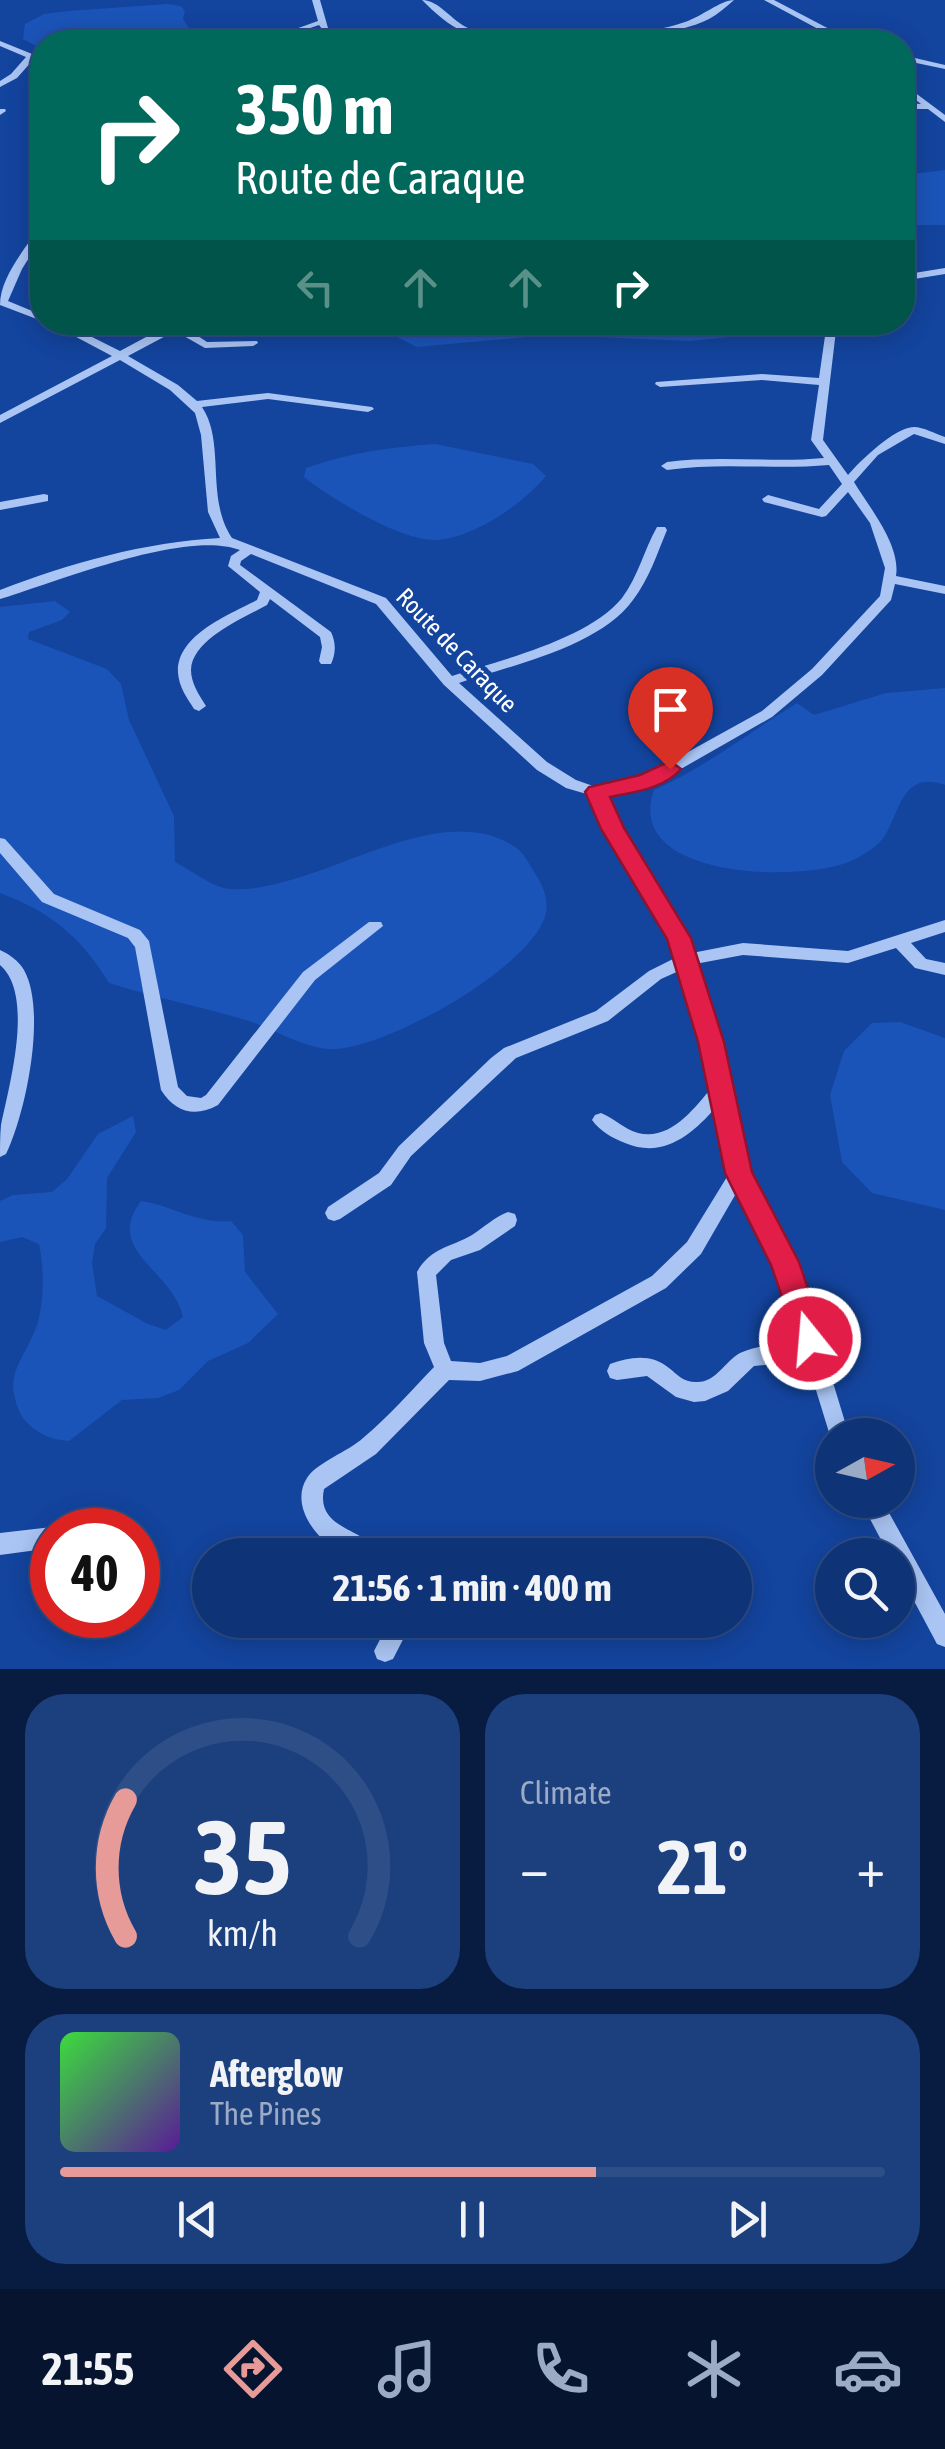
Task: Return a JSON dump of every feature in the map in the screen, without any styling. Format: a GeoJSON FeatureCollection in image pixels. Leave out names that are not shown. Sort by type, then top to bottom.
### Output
{"type":"FeatureCollection","features":[{"type":"Feature","properties":{"kind":"street"},"geometry":{"type":"LineString","coordinates":[[316,0],[328,30]]}},
{"type":"Feature","properties":{"kind":"street"},"geometry":{"type":"LineString","coordinates":[[426,0],[469,30]]}},
{"type":"Feature","properties":{"kind":"street"},"geometry":{"type":"LineString","coordinates":[[662,30],[707,17],[730,0]]}},
{"type":"Feature","properties":{"kind":"street"},"geometry":{"type":"LineString","coordinates":[[768,0],[822,30]]}},
{"type":"Feature","properties":{"kind":"street"},"geometry":{"type":"LineString","coordinates":[[298,30],[322,22]]}},
{"type":"Feature","properties":{"kind":"street"},"geometry":{"type":"LineString","coordinates":[[0,43],[30,57]]}},
{"type":"Feature","properties":{"kind":"street"},"geometry":{"type":"LineString","coordinates":[[0,84],[30,58]]}},
{"type":"Feature","properties":{"kind":"street"},"geometry":{"type":"LineString","coordinates":[[915,60],[945,67]]}},
{"type":"Feature","properties":{"kind":"street"},"geometry":{"type":"LineString","coordinates":[[915,66],[922,62]]}},
{"type":"Feature","properties":{"kind":"street"},"geometry":{"type":"LineString","coordinates":[[915,95],[945,119]]}},
{"type":"Feature","properties":{"kind":"street"},"geometry":{"type":"LineString","coordinates":[[915,106],[932,107]]}},
{"type":"Feature","properties":{"kind":"street"},"geometry":{"type":"LineString","coordinates":[[30,249],[1,302],[30,313]]}},
{"type":"Feature","properties":{"kind":"street"},"geometry":{"type":"LineString","coordinates":[[915,276],[945,271]]}},
{"type":"Feature","properties":{"kind":"street"},"geometry":{"type":"LineString","coordinates":[[81,335],[122,354],[194,405],[206,431],[216,523],[228,540]]}},
{"type":"Feature","properties":{"kind":"street"},"geometry":{"type":"LineString","coordinates":[[0,420],[158,335]]}},
{"type":"Feature","properties":{"kind":"street"},"geometry":{"type":"LineString","coordinates":[[193,335],[205,345],[253,344]]}},
{"type":"Feature","properties":{"kind":"street"},"geometry":{"type":"LineString","coordinates":[[830,335],[816,432],[820,446],[876,523],[892,568],[886,597],[817,672],[767,714],[646,782],[596,792],[613,829],[670,920],[686,960],[739,1173],[785,1262],[834,1418]]}},
{"type":"Feature","properties":{"kind":"street"},"geometry":{"type":"LineString","coordinates":[[660,384],[762,377],[825,382]]}},
{"type":"Feature","properties":{"kind":"street"},"geometry":{"type":"LineString","coordinates":[[194,405],[280,396],[368,409]]}},
{"type":"Feature","properties":{"kind":"street"},"geometry":{"type":"LineString","coordinates":[[768,499],[818,513],[874,453],[913,430],[945,441]]}},
{"type":"Feature","properties":{"kind":"street"},"geometry":{"type":"LineString","coordinates":[[667,466],[694,461],[786,466],[832,461]]}},
{"type":"Feature","properties":{"kind":"street"},"geometry":{"type":"LineString","coordinates":[[0,506],[44,498]]}},
{"type":"Feature","properties":{"kind":"street"},"geometry":{"type":"LineString","coordinates":[[450,682],[532,655],[613,614],[629,598],[661,530]]}},
{"type":"Feature","properties":{"kind":"street"},"geometry":{"type":"LineString","coordinates":[[0,595],[30,582],[193,542],[228,540]]}},
{"type":"Feature","properties":{"kind":"street","name":"Route de Caraque"},"geometry":{"type":"LineString","coordinates":[[228,540],[380,601],[450,682],[542,766],[571,784],[596,792]]}},
{"type":"Feature","properties":{"kind":"street"},"geometry":{"type":"LineString","coordinates":[[246,550],[235,559],[234,566],[326,635],[326,661]]}},
{"type":"Feature","properties":{"kind":"street"},"geometry":{"type":"LineString","coordinates":[[889,579],[945,590]]}},
{"type":"Feature","properties":{"kind":"street"},"geometry":{"type":"LineString","coordinates":[[199,706],[185,686],[185,662],[191,647],[262,602],[267,591]]}},
{"type":"Feature","properties":{"kind":"street"},"geometry":{"type":"LineString","coordinates":[[0,843],[48,898],[134,934],[143,946],[170,1090],[182,1103],[203,1105],[212,1100],[309,976],[375,926]]}},
{"type":"Feature","properties":{"kind":"street"},"geometry":{"type":"LineString","coordinates":[[334,1213],[385,1179],[405,1150],[497,1063],[602,1016],[654,975],[686,960],[744,950],[796,950],[848,958],[945,926]]}},
{"type":"Feature","properties":{"kind":"street"},"geometry":{"type":"LineString","coordinates":[[899,940],[921,964],[945,968]]}},
{"type":"Feature","properties":{"kind":"street"},"geometry":{"type":"LineString","coordinates":[[0,956],[16,971],[23,991],[22,1063],[12,1116],[0,1148]]}},
{"type":"Feature","properties":{"kind":"street"},"geometry":{"type":"LineString","coordinates":[[601,1120],[622,1138],[654,1144],[675,1137],[696,1120],[721,1090]]}},
{"type":"Feature","properties":{"kind":"street"},"geometry":{"type":"LineString","coordinates":[[345,1538],[314,1517],[310,1506],[315,1482],[369,1447],[445,1370],[480,1372],[511,1364],[659,1282],[694,1248],[739,1173]]}},
{"type":"Feature","properties":{"kind":"street"},"geometry":{"type":"LineString","coordinates":[[445,1370],[434,1342],[426,1272],[445,1254],[473,1244],[508,1220]]}},
{"type":"Feature","properties":{"kind":"street"},"geometry":{"type":"LineString","coordinates":[[617,1371],[633,1366],[654,1367],[679,1387],[694,1392],[720,1387],[746,1360],[813,1351]]}},
{"type":"Feature","properties":{"kind":"street"},"geometry":{"type":"LineString","coordinates":[[880,1518],[945,1636]]}},
{"type":"Feature","properties":{"kind":"street"},"geometry":{"type":"LineString","coordinates":[[0,1544],[30,1541]]}},
{"type":"Feature","properties":{"kind":"street"},"geometry":{"type":"LineString","coordinates":[[386,1651],[393,1638]]}},
{"type":"Feature","properties":{"kind":"shaded area"},"geometry":{"type":"Polygon","coordinates":[[[181,6],[190,30],[30,30],[30,43],[23,39],[25,24],[44,14],[181,6]]]}},
{"type":"Feature","properties":{"kind":"shaded area"},"geometry":{"type":"Polygon","coordinates":[[[945,170],[945,225],[915,225],[915,174],[945,170]]]}},
{"type":"Feature","properties":{"kind":"shaded area"},"geometry":{"type":"Polygon","coordinates":[[[393,335],[548,335],[417,347],[393,335]]]}},
{"type":"Feature","properties":{"kind":"shaded area"},"geometry":{"type":"Polygon","coordinates":[[[548,335],[748,335],[690,341],[548,335]]]}},
{"type":"Feature","properties":{"kind":"shaded area"},"geometry":{"type":"Polygon","coordinates":[[[435,444],[533,464],[546,476],[496,518],[465,534],[435,540],[385,526],[304,477],[306,468],[338,458],[435,444]]]}},
{"type":"Feature","properties":{"kind":"shaded area"},"geometry":{"type":"Polygon","coordinates":[[[55,601],[70,612],[62,620],[29,632],[28,639],[107,669],[121,684],[129,720],[174,816],[175,862],[222,888],[263,887],[412,839],[449,832],[483,834],[518,849],[539,880],[547,907],[536,934],[486,980],[417,1022],[383,1037],[328,1049],[249,1021],[109,983],[87,952],[63,928],[35,909],[0,893],[0,607],[55,601]]]}},
{"type":"Feature","properties":{"kind":"shaded area"},"geometry":{"type":"Polygon","coordinates":[[[945,688],[945,785],[917,784],[902,800],[879,843],[850,862],[790,872],[719,867],[687,857],[664,841],[651,819],[654,790],[797,703],[814,715],[886,693],[945,688]]]}},
{"type":"Feature","properties":{"kind":"shaded area"},"geometry":{"type":"Polygon","coordinates":[[[900,1022],[945,1038],[945,1210],[872,1193],[842,1162],[830,1095],[844,1051],[872,1023],[900,1022]]]}},
{"type":"Feature","properties":{"kind":"shaded area"},"geometry":{"type":"Polygon","coordinates":[[[133,1116],[136,1132],[107,1178],[106,1228],[95,1244],[92,1263],[97,1296],[166,1330],[183,1317],[177,1301],[144,1260],[130,1234],[131,1218],[141,1201],[207,1220],[231,1221],[243,1235],[245,1272],[278,1314],[248,1343],[208,1361],[179,1390],[158,1398],[122,1400],[69,1441],[54,1439],[22,1417],[13,1389],[17,1368],[38,1322],[42,1262],[39,1244],[22,1237],[0,1242],[0,1201],[13,1195],[52,1192],[67,1179],[98,1134],[133,1116]]]}},
{"type":"Feature","properties":{"kind":"route"},"geometry":{"type":"LineString","coordinates":[[670,769],[646,782],[613,792],[596,792],[613,829],[679,938],[711,1042],[739,1173],[785,1262],[810,1339]]}}]}
